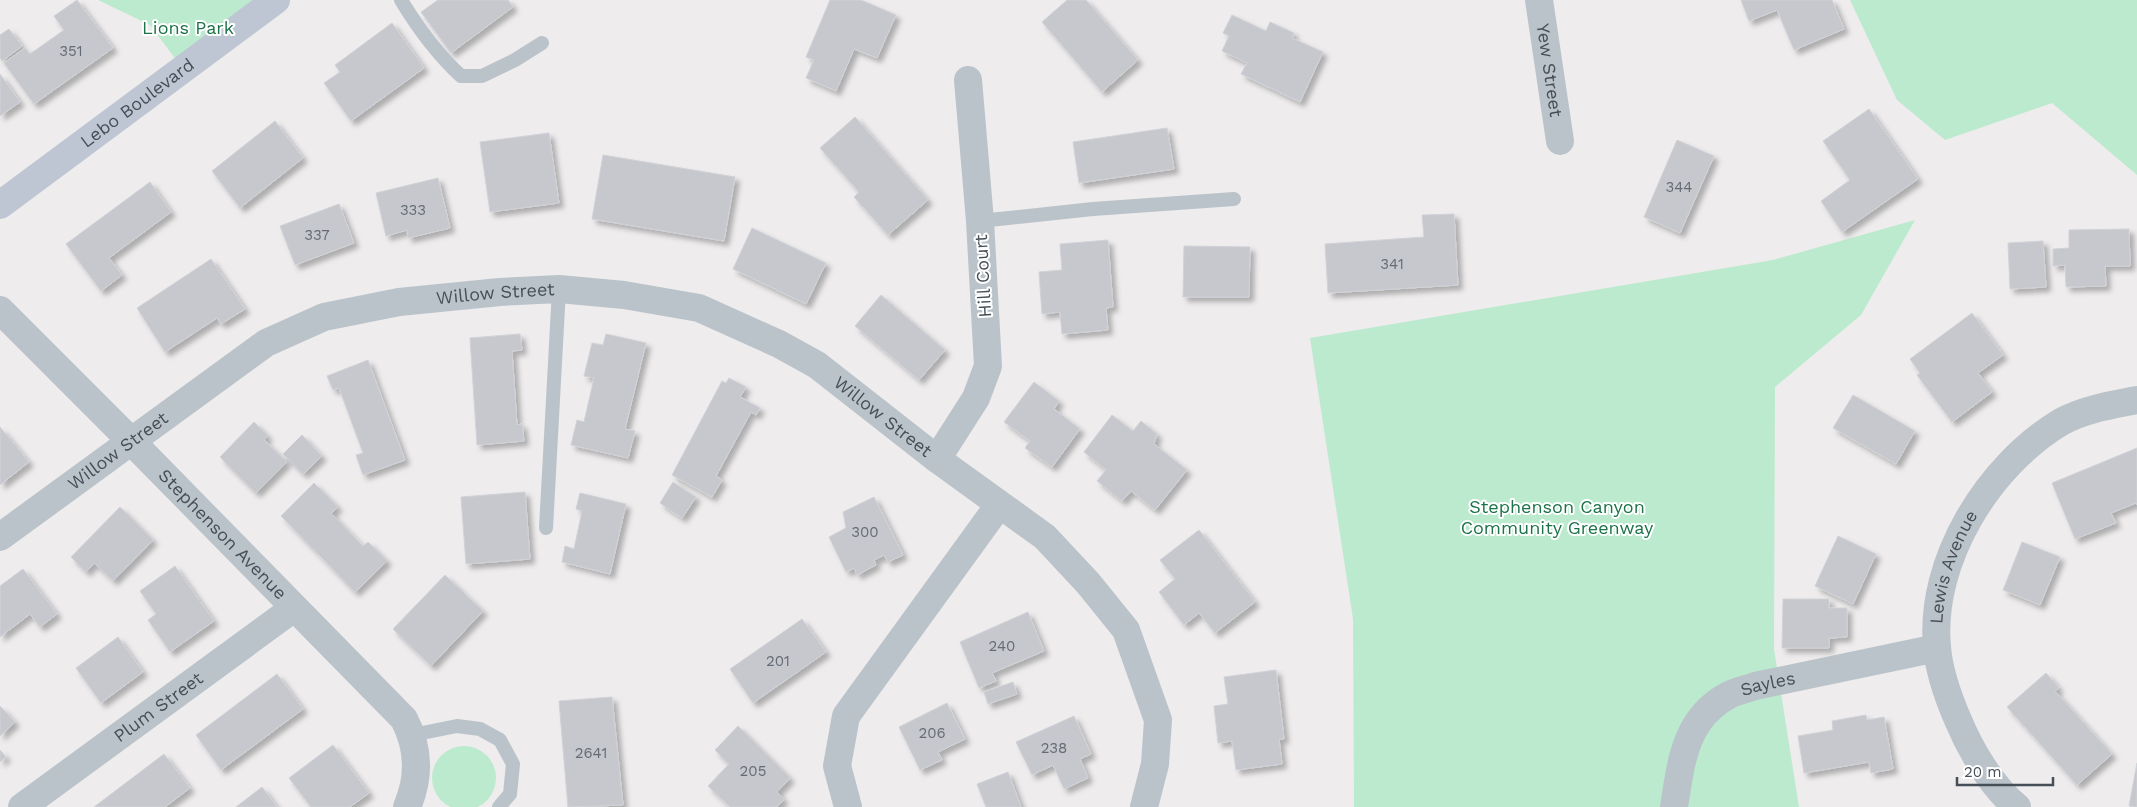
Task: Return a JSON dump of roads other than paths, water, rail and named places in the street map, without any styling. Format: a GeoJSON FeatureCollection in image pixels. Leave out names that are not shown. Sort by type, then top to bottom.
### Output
{"type":"FeatureCollection","features":[{"type":"Feature","properties":{"kind":"main road","name":"Lebo Boulevard"},"geometry":{"type":"LineString","coordinates":[[0,205],[276,0]]}},
{"type":"Feature","properties":{"kind":"street","name":"Yew Street"},"geometry":{"type":"LineString","coordinates":[[1539,0],[1560,141]]}},
{"type":"Feature","properties":{"kind":"street","name":"Hill Court"},"geometry":{"type":"LineString","coordinates":[[938,459],[976,398],[988,366],[980,221],[968,80]]}},
{"type":"Feature","properties":{"kind":"street","name":"Willow Street"},"geometry":{"type":"LineString","coordinates":[[0,537],[266,343],[324,316],[398,302],[500,292],[559,289],[624,295],[699,308],[779,344],[817,365],[938,459],[1045,537],[1088,582],[1126,630],[1158,720],[1155,764],[1144,807]]}},
{"type":"Feature","properties":{"kind":"street","name":"Stephenson Avenue"},"geometry":{"type":"LineString","coordinates":[[0,310],[404,719],[416,748],[417,774],[407,807]]}},
{"type":"Feature","properties":{"kind":"street","name":"Lewis Avenue"},"geometry":{"type":"LineString","coordinates":[[2017,807],[1984,769],[1963,733],[1947,694],[1937,648],[1936,617],[1944,578],[1962,529],[1992,484],[2022,450],[2062,422],[2101,407],[2137,400]]}},
{"type":"Feature","properties":{"kind":"street"},"geometry":{"type":"LineString","coordinates":[[848,807],[837,766],[846,716],[999,505]]}},
{"type":"Feature","properties":{"kind":"street","name":"Plum Street"},"geometry":{"type":"LineString","coordinates":[[22,807],[294,608]]}},
{"type":"Feature","properties":{"kind":"street","name":"Sayles"},"geometry":{"type":"LineString","coordinates":[[1674,807],[1684,748],[1704,713],[1730,694],[1755,686],[1937,648]]}},
{"type":"Feature","properties":{"kind":"lane"},"geometry":{"type":"LineString","coordinates":[[401,0],[420,31],[444,61],[461,76],[482,76],[515,60],[542,43]]}},
{"type":"Feature","properties":{"kind":"lane"},"geometry":{"type":"LineString","coordinates":[[980,221],[1093,209],[1234,199]]}},
{"type":"Feature","properties":{"kind":"lane"},"geometry":{"type":"LineString","coordinates":[[546,528],[559,289]]}},
{"type":"Feature","properties":{"kind":"lane"},"geometry":{"type":"LineString","coordinates":[[412,735],[457,726],[480,729],[500,740],[513,764],[510,794],[500,807]]}},
{"type":"Feature","properties":{"kind":"park label","name":"Lions Park"},"geometry":{"type":"Point","coordinates":[188,28]}},
{"type":"Feature","properties":{"kind":"park label","name":"Stephenson Canyon Community Greenway"},"geometry":{"type":"Point","coordinates":[1557,517]}}]}
